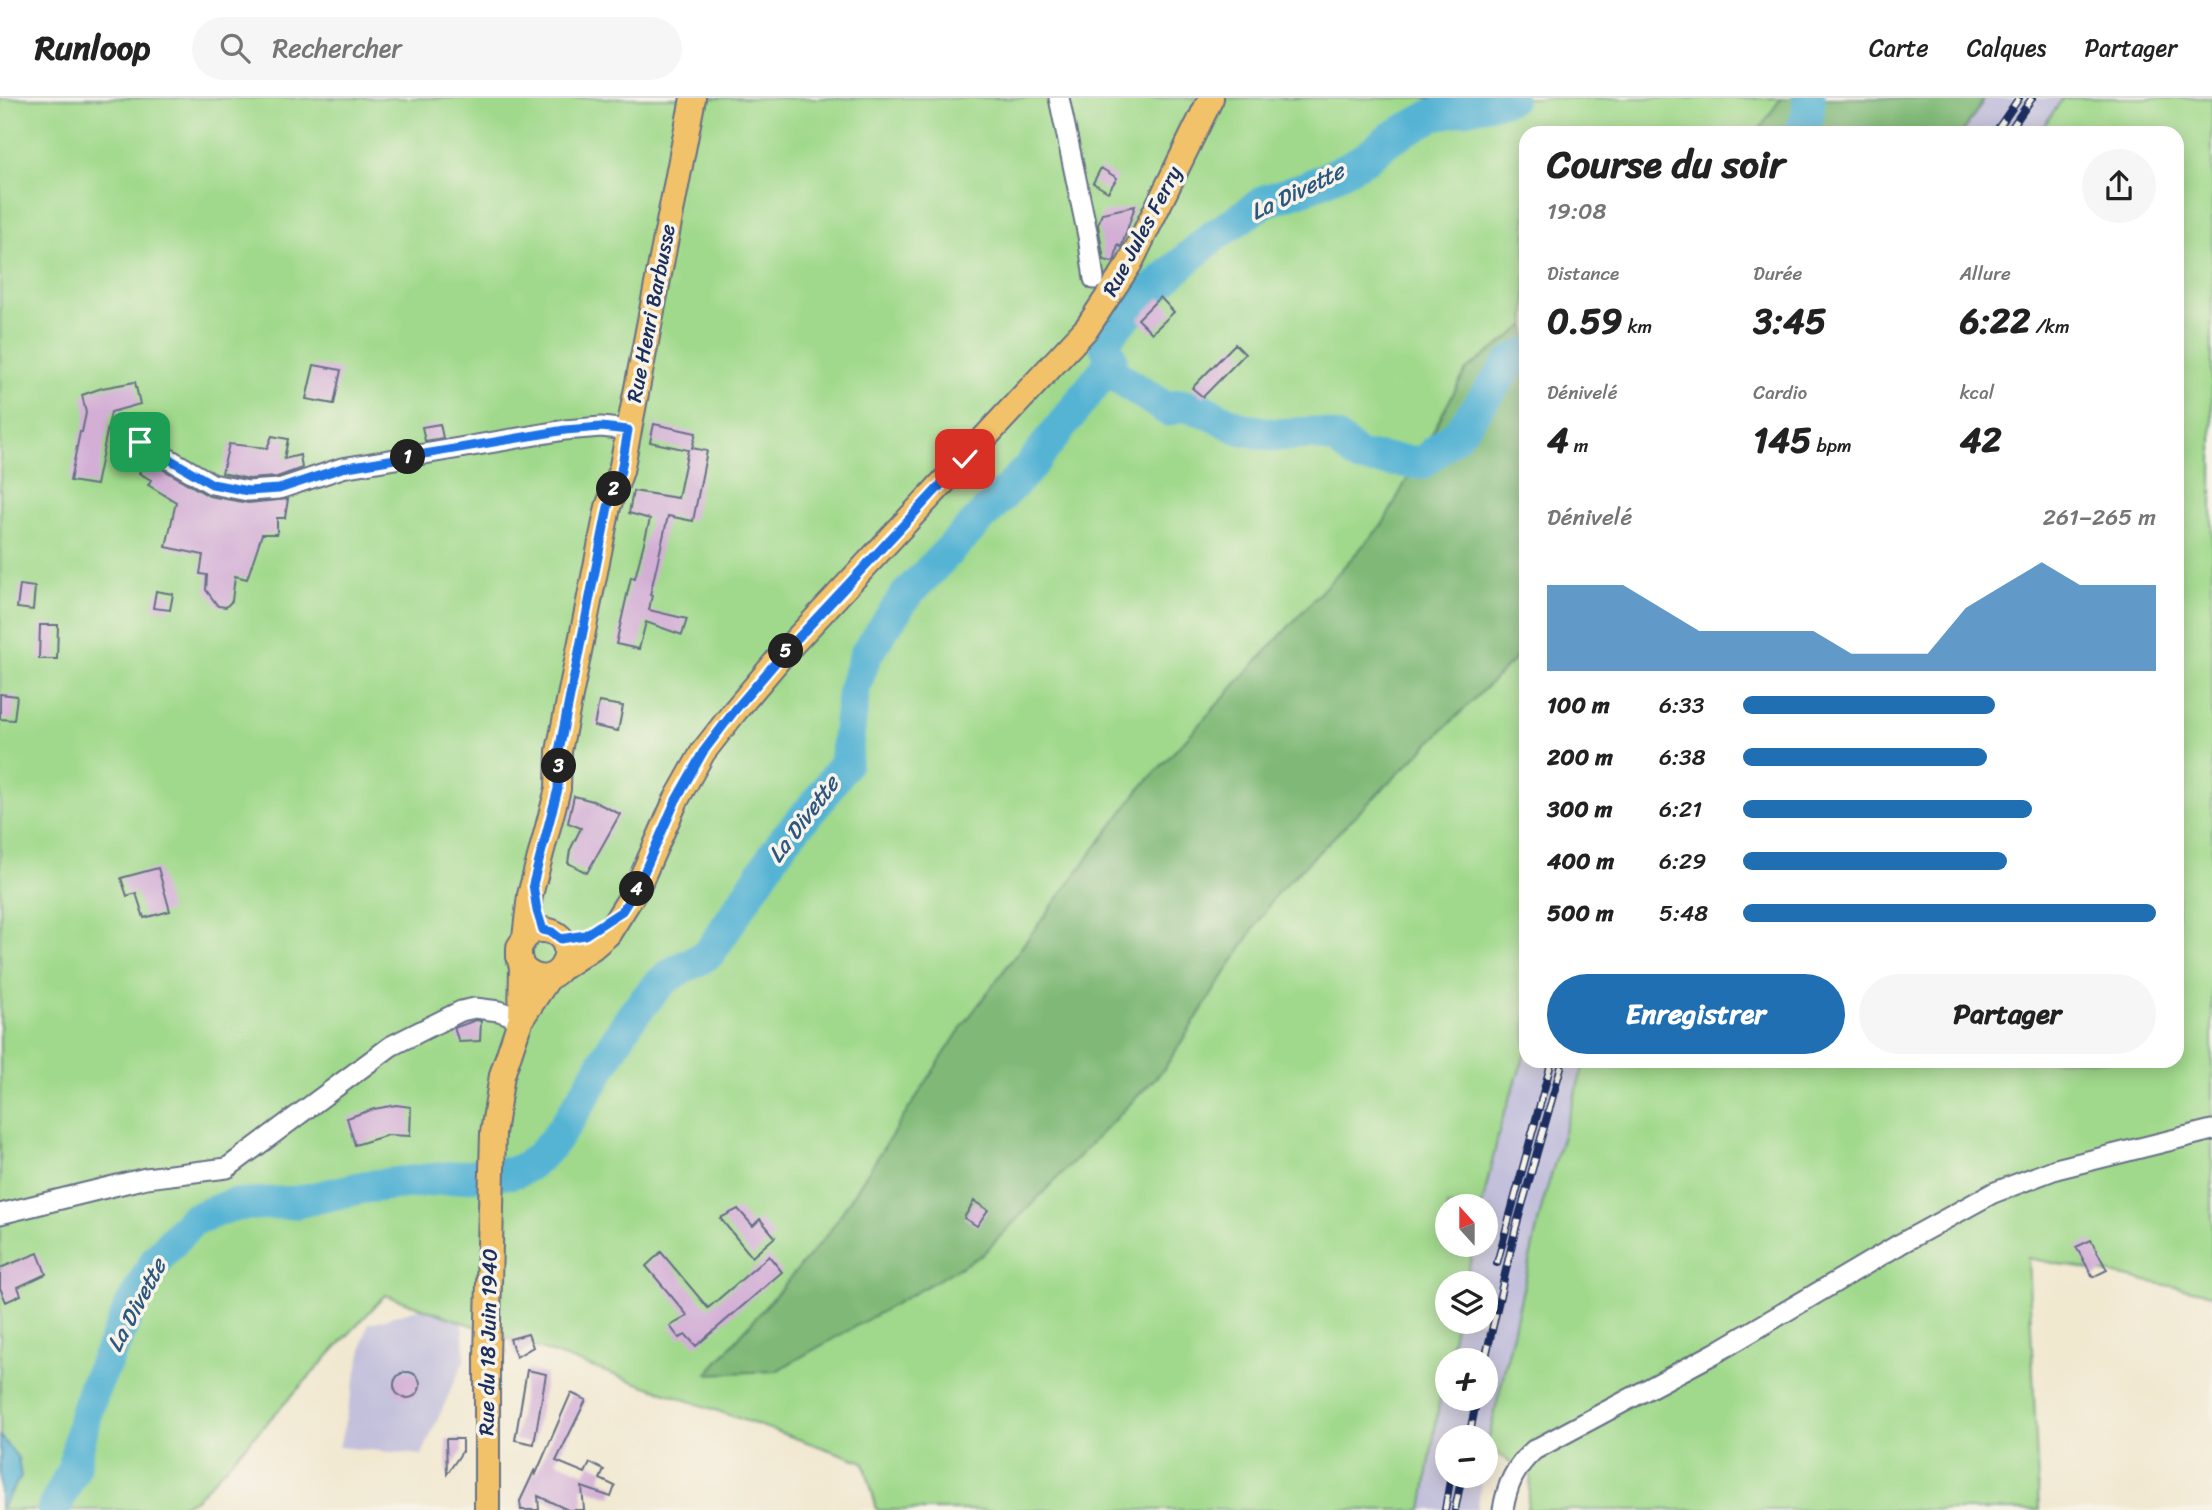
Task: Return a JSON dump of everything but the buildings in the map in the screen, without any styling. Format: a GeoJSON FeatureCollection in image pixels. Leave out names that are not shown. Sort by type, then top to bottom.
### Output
{"type":"FeatureCollection","features":[{"type":"Feature","properties":{"kind":"main road","name":"Rue Henri Barbusse"},"geometry":{"type":"LineString","coordinates":[[543,935],[533,884],[558,789],[559,751],[608,507],[621,471],[693,98]]}},
{"type":"Feature","properties":{"kind":"main road","name":"Rue Jules Ferry"},"geometry":{"type":"LineString","coordinates":[[556,972],[608,934],[638,886],[676,800],[703,752],[735,710],[791,645],[1087,328],[1130,263],[1210,98]]}},
{"type":"Feature","properties":{"kind":"main road","name":"Rue Jules Ferry"},"geometry":{"type":"LineString","coordinates":[[543,935],[585,935],[622,911]]}},
{"type":"Feature","properties":{"kind":"main road"},"geometry":{"type":"LineString","coordinates":[[543,935],[566,950],[556,972],[521,1019],[522,967],[519,947],[543,935]]}},
{"type":"Feature","properties":{"kind":"main road"},"geometry":{"type":"LineString","coordinates":[[522,967],[540,978],[556,972]]}},
{"type":"Feature","properties":{"kind":"main road","name":"Rue du 18 Juin 1940"},"geometry":{"type":"LineString","coordinates":[[487,1510],[493,1133],[502,1075],[521,1019]]}},
{"type":"Feature","properties":{"kind":"street"},"geometry":{"type":"LineString","coordinates":[[1059,98],[1088,236],[1094,279]]}},
{"type":"Feature","properties":{"kind":"street"},"geometry":{"type":"LineString","coordinates":[[140,442],[212,484],[248,491],[279,489],[342,468],[565,430],[601,427],[628,430]]}},
{"type":"Feature","properties":{"kind":"street"},"geometry":{"type":"LineString","coordinates":[[0,1214],[146,1178],[227,1168],[391,1046],[468,1009],[499,1010],[521,1019]]}},
{"type":"Feature","properties":{"kind":"street"},"geometry":{"type":"LineString","coordinates":[[1503,1510],[1506,1490],[1513,1475],[1524,1458],[1543,1444],[1717,1352],[1900,1244],[1993,1193],[2056,1169],[2212,1130]]}},
{"type":"Feature","properties":{"kind":"shaded area"},"geometry":{"type":"Polygon","coordinates":[[[1985,98],[2063,98],[2044,126],[1967,126],[1985,98]]]}},
{"type":"Feature","properties":{"kind":"shaded area"},"geometry":{"type":"Polygon","coordinates":[[[1520,1068],[1583,1068],[1543,1202],[1498,1399],[1498,1348],[1450,1348],[1453,1334],[1498,1334],[1498,1271],[1468,1271],[1471,1257],[1498,1257],[1498,1194],[1485,1194],[1501,1123],[1520,1068]]]}},
{"type":"Feature","properties":{"kind":"shaded area"},"geometry":{"type":"Polygon","coordinates":[[[460,1296],[465,1358],[422,1455],[339,1447],[368,1324],[460,1296]]]}},
{"type":"Feature","properties":{"kind":"shaded area"},"geometry":{"type":"Polygon","coordinates":[[[1439,1411],[1495,1411],[1492,1425],[1436,1425],[1439,1411]]]}},
{"type":"Feature","properties":{"kind":"shaded area"},"geometry":{"type":"Polygon","coordinates":[[[1435,1433],[1435,1488],[1480,1488],[1477,1510],[1422,1510],[1435,1433]]]}},
{"type":"Feature","properties":{"kind":"green space"},"geometry":{"type":"Polygon","coordinates":[[[0,98],[1985,98],[1967,126],[1519,126],[1520,1068],[1501,1123],[1485,1194],[1435,1194],[1435,1257],[1471,1257],[1468,1271],[1435,1271],[1435,1334],[1453,1334],[1450,1348],[1435,1348],[1435,1411],[1438,1411],[1422,1510],[877,1510],[864,1462],[385,1295],[196,1499],[171,1510],[0,1510],[0,98]]]}},
{"type":"Feature","properties":{"kind":"green space"},"geometry":{"type":"Polygon","coordinates":[[[1781,98],[1985,98],[1967,126],[1762,126],[1781,98]]]}},
{"type":"Feature","properties":{"kind":"green space"},"geometry":{"type":"Polygon","coordinates":[[[2063,98],[2212,98],[2212,1294],[2028,1258],[2039,1510],[1527,1510],[1531,1477],[1498,1454],[1498,1425],[1492,1425],[1495,1411],[1498,1411],[1498,1398],[1543,1202],[1583,1068],[2184,1068],[2184,126],[2044,126],[2063,98]]]}},
{"type":"Feature","properties":{"kind":"green space"},"geometry":{"type":"Polygon","coordinates":[[[1519,330],[1519,655],[1276,894],[1164,1069],[982,1255],[776,1371],[707,1374],[828,1234],[961,1028],[1138,791],[1383,524],[1466,370],[1519,330]]]}},
{"type":"Feature","properties":{"kind":"water"},"geometry":{"type":"Polygon","coordinates":[[[0,1436],[18,1458],[21,1477],[0,1509],[0,1436]]]}},
{"type":"Feature","properties":{"kind":"waterway","name":"La Divette"},"geometry":{"type":"LineString","coordinates":[[506,1173],[525,1167],[543,1153],[561,1131],[624,1028],[656,988],[665,979],[710,952],[783,841],[819,800],[845,763],[854,688],[866,654],[906,595],[1027,470],[1106,369],[1111,358],[1106,347],[1107,335],[1153,289],[1211,238],[1265,201],[1310,186],[1338,173],[1364,159],[1389,139],[1433,115],[1510,98]]}},
{"type":"Feature","properties":{"kind":"waterway","name":"La Divette"},"geometry":{"type":"LineString","coordinates":[[1803,126],[1808,115],[1809,98]]}},
{"type":"Feature","properties":{"kind":"waterway","name":"La Divette"},"geometry":{"type":"LineString","coordinates":[[1106,369],[1168,410],[1181,405],[1205,411],[1239,428],[1273,435],[1312,433],[1337,439],[1359,457],[1422,463],[1459,432],[1510,363],[1519,358]]}},
{"type":"Feature","properties":{"kind":"waterway","name":"La Divette"},"geometry":{"type":"LineString","coordinates":[[53,1510],[73,1470],[85,1415],[95,1386],[131,1306],[157,1259],[192,1220],[232,1205],[297,1202],[364,1187],[476,1175]]}},
{"type":"Feature","properties":{"kind":"railway"},"geometry":{"type":"LineString","coordinates":[[2000,126],[2019,98]]}},
{"type":"Feature","properties":{"kind":"railway"},"geometry":{"type":"LineString","coordinates":[[2013,126],[2032,98]]}},
{"type":"Feature","properties":{"kind":"railway"},"geometry":{"type":"LineString","coordinates":[[1497,1263],[1550,1068]]}},
{"type":"Feature","properties":{"kind":"railway"},"geometry":{"type":"LineString","coordinates":[[1488,1348],[1516,1227],[1561,1068]]}},
{"type":"Feature","properties":{"kind":"railway"},"geometry":{"type":"LineString","coordinates":[[1471,1425],[1474,1411]]}},
{"type":"Feature","properties":{"kind":"railway"},"geometry":{"type":"LineString","coordinates":[[1445,1510],[1449,1488]]}},
{"type":"Feature","properties":{"kind":"railway"},"geometry":{"type":"LineString","coordinates":[[1455,1510],[1459,1488]]}},
{"type":"Feature","properties":{"kind":"route"},"geometry":{"type":"LineString","coordinates":[[140,442],[212,484],[248,491],[279,489],[342,468],[565,430],[601,427],[628,430],[621,471],[608,507],[559,751],[558,789],[533,884],[543,930],[552,932],[561,939],[585,935],[622,911],[638,886],[676,800],[703,752],[782,655],[965,459]]}}]}
